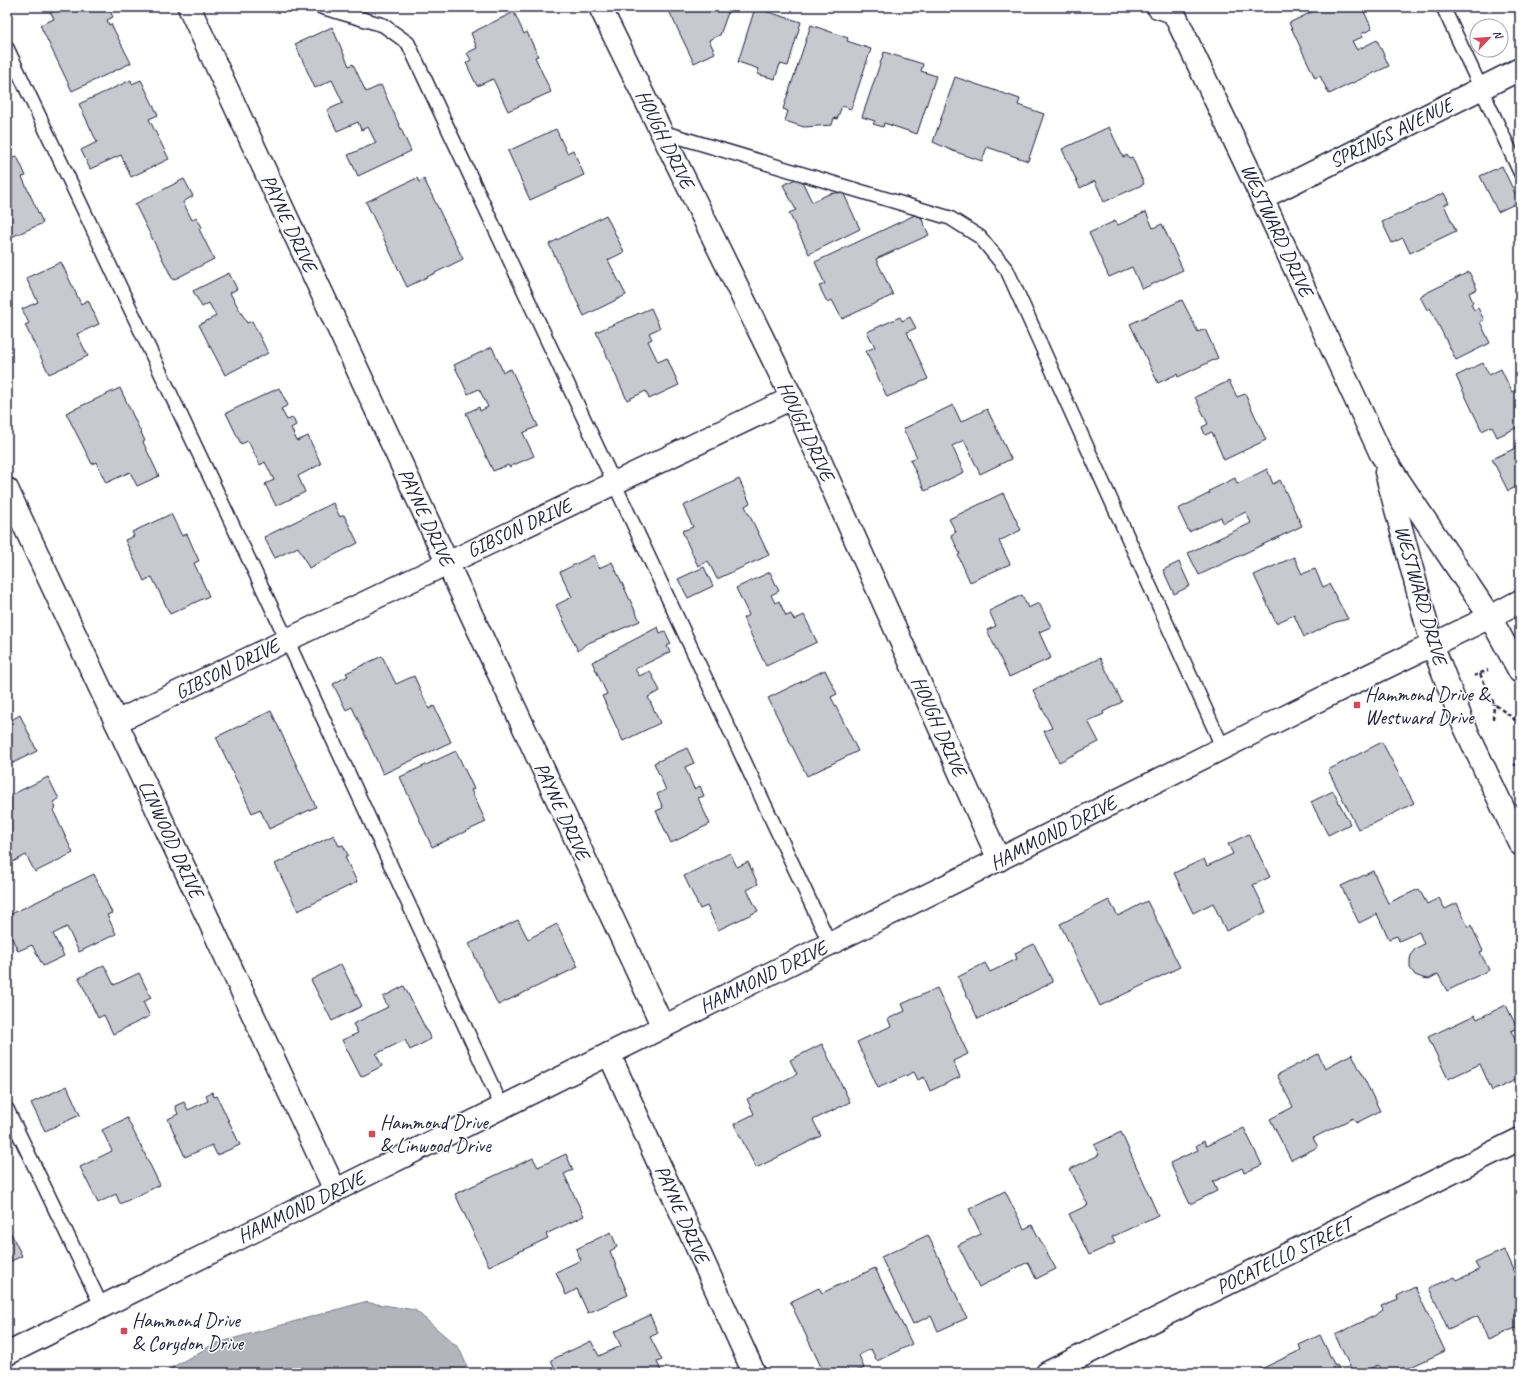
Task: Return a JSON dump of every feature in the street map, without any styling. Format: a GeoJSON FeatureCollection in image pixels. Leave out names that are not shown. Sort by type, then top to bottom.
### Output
{"type":"FeatureCollection","features":[{"type":"Feature","properties":{"kind":"street","name":"PAYNE DRIVE"},"geometry":{"type":"LineString","coordinates":[[189,7],[663,1027]]}},
{"type":"Feature","properties":{"kind":"street","name":"HOUGH DRIVE"},"geometry":{"type":"LineString","coordinates":[[600,7],[792,398],[999,860]]}},
{"type":"Feature","properties":{"kind":"street","name":"WESTWARD DRIVE"},"geometry":{"type":"LineString","coordinates":[[1167,9],[1262,198],[1380,454],[1490,616],[1520,672]]}},
{"type":"Feature","properties":{"kind":"street","name":"SPRINGS AVENUE"},"geometry":{"type":"LineString","coordinates":[[1262,198],[1520,69]]}},
{"type":"Feature","properties":{"kind":"street","name":"GIBSON DRIVE"},"geometry":{"type":"LineString","coordinates":[[116,722],[447,562],[792,398]]}},
{"type":"Feature","properties":{"kind":"street","name":"WESTWARD DRIVE"},"geometry":{"type":"LineString","coordinates":[[1380,454],[1432,644],[1462,721],[1520,844]]}},
{"type":"Feature","properties":{"kind":"street","name":"LINWOOD DRIVE"},"geometry":{"type":"LineString","coordinates":[[7,489],[335,1190]]}},
{"type":"Feature","properties":{"kind":"street","name":"HAMMOND DRIVE"},"geometry":{"type":"LineString","coordinates":[[7,1354],[1432,644],[1520,602]]}},
{"type":"Feature","properties":{"kind":"street","name":"PAYNE DRIVE"},"geometry":{"type":"LineString","coordinates":[[609,1054],[754,1373]]}},
{"type":"Feature","properties":{"kind":"street","name":"POCATELLO STREET"},"geometry":{"type":"LineString","coordinates":[[1047,1373],[1520,1139]]}},
{"type":"Feature","properties":{"kind":"lane"},"geometry":{"type":"LineString","coordinates":[[321,7],[383,25],[408,43],[830,944]]}},
{"type":"Feature","properties":{"kind":"lane"},"geometry":{"type":"LineString","coordinates":[[1443,7],[1520,172]]}},
{"type":"Feature","properties":{"kind":"lane"},"geometry":{"type":"LineString","coordinates":[[7,48],[287,640],[502,1107]]}},
{"type":"Feature","properties":{"kind":"lane"},"geometry":{"type":"LineString","coordinates":[[662,132],[950,218],[980,237],[1007,270],[1223,748]]}},
{"type":"Feature","properties":{"kind":"lane"},"geometry":{"type":"LineString","coordinates":[[7,1109],[102,1306]]}},
{"type":"Feature","properties":{"kind":"path"},"geometry":{"type":"LineString","coordinates":[[1469,679],[1490,669]]}},
{"type":"Feature","properties":{"kind":"path"},"geometry":{"type":"LineString","coordinates":[[1480,674],[1494,704],[1513,718],[1520,727]]}},
{"type":"Feature","properties":{"kind":"shaded area"},"geometry":{"type":"Polygon","coordinates":[[[364,1302],[415,1310],[459,1348],[470,1373],[162,1373],[214,1344],[364,1302]]]}},
{"type":"Feature","properties":{"kind":"building"},"geometry":{"type":"Polygon","coordinates":[[[48,7],[108,7],[113,17],[107,20],[109,25],[111,24],[131,63],[72,91],[40,25],[54,19],[48,7]]]}},
{"type":"Feature","properties":{"kind":"building"},"geometry":{"type":"Polygon","coordinates":[[[667,7],[730,7],[720,35],[709,40],[715,53],[694,63],[667,7]]]}},
{"type":"Feature","properties":{"kind":"building"},"geometry":{"type":"Polygon","coordinates":[[[1322,7],[1362,7],[1372,29],[1361,34],[1363,37],[1352,41],[1357,50],[1377,40],[1389,66],[1329,94],[1320,76],[1315,78],[1289,23],[1322,7]]]}},
{"type":"Feature","properties":{"kind":"building"},"geometry":{"type":"Polygon","coordinates":[[[755,8],[801,22],[788,66],[780,64],[775,79],[757,74],[759,69],[738,62],[755,8]]]}},
{"type":"Feature","properties":{"kind":"building"},"geometry":{"type":"Polygon","coordinates":[[[514,12],[524,34],[527,32],[538,56],[535,57],[551,92],[508,111],[493,79],[477,86],[466,63],[471,60],[467,53],[477,48],[471,33],[514,12]]]}},
{"type":"Feature","properties":{"kind":"building"},"geometry":{"type":"Polygon","coordinates":[[[811,25],[848,38],[847,41],[871,49],[851,109],[842,106],[837,119],[834,118],[832,125],[804,127],[785,121],[788,111],[783,109],[811,25]]]}},
{"type":"Feature","properties":{"kind":"building"},"geometry":{"type":"Polygon","coordinates":[[[332,27],[349,66],[353,64],[366,92],[381,85],[411,151],[358,176],[348,155],[376,143],[368,127],[361,130],[358,122],[337,131],[327,110],[343,103],[332,80],[315,88],[295,44],[332,27]]]}},
{"type":"Feature","properties":{"kind":"building"},"geometry":{"type":"Polygon","coordinates":[[[884,52],[923,64],[921,71],[936,76],[917,134],[884,123],[883,127],[873,124],[875,121],[862,117],[884,52]]]}},
{"type":"Feature","properties":{"kind":"building"},"geometry":{"type":"Polygon","coordinates":[[[955,77],[1020,99],[1018,105],[1044,114],[1028,161],[987,147],[982,161],[933,142],[955,77]]]}},
{"type":"Feature","properties":{"kind":"building"},"geometry":{"type":"Polygon","coordinates":[[[131,80],[132,84],[141,80],[158,115],[149,119],[169,159],[131,177],[121,155],[90,169],[81,150],[97,142],[79,104],[131,80]]]}},
{"type":"Feature","properties":{"kind":"building"},"geometry":{"type":"Polygon","coordinates":[[[1109,127],[1123,157],[1127,155],[1129,158],[1132,157],[1144,184],[1104,202],[1095,181],[1080,188],[1062,149],[1109,127]]]}},
{"type":"Feature","properties":{"kind":"building"},"geometry":{"type":"Polygon","coordinates":[[[556,129],[567,153],[573,150],[584,175],[530,200],[508,151],[556,129]]]}},
{"type":"Feature","properties":{"kind":"building"},"geometry":{"type":"Polygon","coordinates":[[[17,156],[26,176],[22,177],[43,223],[7,239],[7,161],[17,156]]]}},
{"type":"Feature","properties":{"kind":"building"},"geometry":{"type":"Polygon","coordinates":[[[1502,166],[1519,202],[1498,212],[1480,176],[1502,166]]]}},
{"type":"Feature","properties":{"kind":"building"},"geometry":{"type":"Polygon","coordinates":[[[800,177],[812,202],[829,194],[843,192],[860,229],[809,254],[789,213],[796,210],[783,185],[800,177]]]}},
{"type":"Feature","properties":{"kind":"building"},"geometry":{"type":"Polygon","coordinates":[[[417,178],[419,182],[424,179],[463,259],[407,287],[366,202],[417,178]]]}},
{"type":"Feature","properties":{"kind":"building"},"geometry":{"type":"Polygon","coordinates":[[[184,179],[193,196],[183,202],[192,220],[196,217],[202,227],[199,229],[214,259],[173,280],[135,204],[184,179]]]}},
{"type":"Feature","properties":{"kind":"building"},"geometry":{"type":"Polygon","coordinates":[[[1444,193],[1449,203],[1444,205],[1456,231],[1410,253],[1403,238],[1392,243],[1382,222],[1444,193]]]}},
{"type":"Feature","properties":{"kind":"building"},"geometry":{"type":"Polygon","coordinates":[[[1146,212],[1153,228],[1162,224],[1183,270],[1142,289],[1132,267],[1109,277],[1089,233],[1115,221],[1118,225],[1146,212]]]}},
{"type":"Feature","properties":{"kind":"building"},"geometry":{"type":"Polygon","coordinates":[[[919,213],[929,235],[876,259],[893,295],[842,319],[832,300],[827,302],[819,286],[825,284],[815,262],[919,213]]]}},
{"type":"Feature","properties":{"kind":"building"},"geometry":{"type":"Polygon","coordinates":[[[606,215],[624,252],[608,260],[626,295],[584,316],[549,244],[606,215]]]}},
{"type":"Feature","properties":{"kind":"building"},"geometry":{"type":"Polygon","coordinates":[[[61,262],[81,304],[88,300],[99,324],[77,334],[88,356],[49,374],[25,325],[29,323],[22,309],[38,302],[26,278],[61,262]]]}},
{"type":"Feature","properties":{"kind":"building"},"geometry":{"type":"Polygon","coordinates":[[[1469,272],[1477,289],[1469,293],[1473,302],[1471,304],[1474,310],[1478,308],[1484,320],[1480,322],[1490,343],[1456,360],[1430,308],[1427,310],[1420,296],[1469,272]]]}},
{"type":"Feature","properties":{"kind":"building"},"geometry":{"type":"Polygon","coordinates":[[[229,273],[237,289],[230,293],[247,323],[252,321],[268,353],[225,375],[199,325],[216,316],[209,303],[202,307],[193,291],[229,273]]]}},
{"type":"Feature","properties":{"kind":"building"},"geometry":{"type":"Polygon","coordinates":[[[1182,300],[1198,332],[1205,329],[1218,358],[1178,377],[1177,374],[1158,383],[1130,324],[1182,300]]]}},
{"type":"Feature","properties":{"kind":"building"},"geometry":{"type":"Polygon","coordinates":[[[651,308],[660,328],[649,333],[652,339],[648,341],[658,362],[667,358],[679,385],[649,399],[646,391],[627,400],[596,332],[651,308]]]}},
{"type":"Feature","properties":{"kind":"building"},"geometry":{"type":"Polygon","coordinates":[[[900,317],[902,321],[910,317],[916,328],[907,332],[928,379],[887,397],[866,351],[875,347],[867,332],[900,317]]]}},
{"type":"Feature","properties":{"kind":"building"},"geometry":{"type":"Polygon","coordinates":[[[492,347],[503,372],[511,369],[538,426],[523,433],[534,456],[509,467],[508,465],[493,471],[466,413],[479,407],[480,411],[488,407],[479,389],[468,394],[454,365],[492,347]]]}},
{"type":"Feature","properties":{"kind":"building"},"geometry":{"type":"Polygon","coordinates":[[[1483,363],[1489,375],[1501,369],[1512,392],[1520,388],[1520,426],[1497,437],[1492,426],[1482,431],[1456,376],[1483,363]]]}},
{"type":"Feature","properties":{"kind":"building"},"geometry":{"type":"Polygon","coordinates":[[[1229,381],[1237,397],[1245,394],[1266,440],[1224,460],[1212,432],[1205,435],[1202,427],[1208,424],[1195,397],[1229,381]]]}},
{"type":"Feature","properties":{"kind":"building"},"geometry":{"type":"Polygon","coordinates":[[[120,388],[145,441],[143,442],[159,476],[137,486],[130,472],[106,483],[96,462],[92,464],[66,413],[120,388]]]}},
{"type":"Feature","properties":{"kind":"building"},"geometry":{"type":"Polygon","coordinates":[[[279,388],[288,405],[281,409],[287,420],[293,418],[296,425],[291,428],[297,441],[308,436],[321,464],[298,476],[305,492],[276,506],[265,484],[274,480],[265,462],[260,465],[248,441],[241,444],[226,413],[279,388]]]}},
{"type":"Feature","properties":{"kind":"building"},"geometry":{"type":"Polygon","coordinates":[[[953,405],[961,422],[987,409],[1011,459],[980,474],[964,440],[952,446],[964,472],[925,491],[910,460],[917,457],[903,429],[953,405]]]}},
{"type":"Feature","properties":{"kind":"building"},"geometry":{"type":"Polygon","coordinates":[[[1520,446],[1520,485],[1508,491],[1492,459],[1520,446]]]}},
{"type":"Feature","properties":{"kind":"building"},"geometry":{"type":"Polygon","coordinates":[[[1267,469],[1273,484],[1280,480],[1302,526],[1199,575],[1188,553],[1251,523],[1246,512],[1223,523],[1221,517],[1189,532],[1178,509],[1210,493],[1209,491],[1235,478],[1237,484],[1267,469]]]}},
{"type":"Feature","properties":{"kind":"building"},"geometry":{"type":"Polygon","coordinates":[[[739,479],[750,503],[745,506],[769,555],[717,579],[708,561],[698,566],[690,549],[682,531],[693,527],[683,506],[739,479]]]}},
{"type":"Feature","properties":{"kind":"building"},"geometry":{"type":"Polygon","coordinates":[[[1003,493],[1021,530],[999,541],[1010,564],[970,582],[958,555],[960,554],[951,535],[956,532],[949,519],[1003,493]]]}},
{"type":"Feature","properties":{"kind":"building"},"geometry":{"type":"Polygon","coordinates":[[[333,503],[340,517],[344,515],[358,543],[309,568],[298,547],[275,558],[264,537],[333,503]]]}},
{"type":"Feature","properties":{"kind":"building"},"geometry":{"type":"Polygon","coordinates":[[[171,514],[182,536],[187,534],[199,561],[194,563],[209,596],[170,614],[152,577],[144,581],[125,540],[134,536],[132,532],[171,514]]]}},
{"type":"Feature","properties":{"kind":"building"},"geometry":{"type":"Polygon","coordinates":[[[594,555],[599,568],[612,562],[640,621],[586,644],[578,651],[556,605],[572,597],[560,572],[594,555]]]}},
{"type":"Feature","properties":{"kind":"building"},"geometry":{"type":"Polygon","coordinates":[[[1294,557],[1302,574],[1315,569],[1323,587],[1329,584],[1348,619],[1336,622],[1304,637],[1294,615],[1276,623],[1254,575],[1294,557]]]}},
{"type":"Feature","properties":{"kind":"building"},"geometry":{"type":"Polygon","coordinates":[[[1179,562],[1190,586],[1174,594],[1163,570],[1179,562]]]}},
{"type":"Feature","properties":{"kind":"building"},"geometry":{"type":"Polygon","coordinates":[[[704,567],[713,586],[688,598],[678,579],[704,567]]]}},
{"type":"Feature","properties":{"kind":"building"},"geometry":{"type":"Polygon","coordinates":[[[770,572],[779,591],[771,595],[775,603],[779,601],[786,616],[791,614],[794,620],[804,615],[817,642],[766,666],[743,618],[749,615],[736,588],[770,572]]]}},
{"type":"Feature","properties":{"kind":"building"},"geometry":{"type":"Polygon","coordinates":[[[1022,595],[1028,608],[1039,603],[1051,627],[1039,632],[1051,658],[1009,677],[987,630],[996,626],[989,611],[1022,595]]]}},
{"type":"Feature","properties":{"kind":"building"},"geometry":{"type":"Polygon","coordinates":[[[658,627],[660,633],[665,631],[671,644],[667,646],[670,652],[635,669],[639,676],[650,671],[660,691],[648,697],[660,723],[623,741],[602,696],[607,694],[592,662],[658,627]]]}},
{"type":"Feature","properties":{"kind":"building"},"geometry":{"type":"Polygon","coordinates":[[[382,656],[396,684],[414,676],[429,709],[434,706],[451,742],[383,774],[352,707],[346,710],[333,684],[348,676],[346,673],[382,656]]]}},
{"type":"Feature","properties":{"kind":"building"},"geometry":{"type":"Polygon","coordinates":[[[1100,658],[1122,702],[1103,712],[1104,714],[1088,721],[1099,742],[1059,762],[1044,731],[1052,728],[1033,690],[1100,658]]]}},
{"type":"Feature","properties":{"kind":"building"},"geometry":{"type":"Polygon","coordinates":[[[825,670],[837,694],[831,697],[858,751],[807,776],[768,698],[825,670]]]}},
{"type":"Feature","properties":{"kind":"building"},"geometry":{"type":"Polygon","coordinates":[[[271,711],[316,807],[269,829],[260,809],[252,813],[216,737],[271,711]]]}},
{"type":"Feature","properties":{"kind":"building"},"geometry":{"type":"Polygon","coordinates":[[[20,715],[37,751],[7,766],[7,721],[8,722],[20,715]]]}},
{"type":"Feature","properties":{"kind":"building"},"geometry":{"type":"Polygon","coordinates":[[[1382,742],[1414,803],[1373,824],[1358,829],[1328,770],[1382,742]]]}},
{"type":"Feature","properties":{"kind":"building"},"geometry":{"type":"Polygon","coordinates":[[[687,748],[694,763],[685,767],[694,789],[700,786],[704,796],[698,798],[710,824],[671,843],[656,811],[663,808],[657,794],[666,790],[654,763],[687,748]]]}},
{"type":"Feature","properties":{"kind":"building"},"geometry":{"type":"Polygon","coordinates":[[[456,751],[474,789],[471,790],[486,822],[432,847],[400,777],[456,751]]]}},
{"type":"Feature","properties":{"kind":"building"},"geometry":{"type":"Polygon","coordinates":[[[48,777],[59,799],[53,802],[56,808],[53,810],[73,853],[35,872],[26,855],[7,865],[7,797],[48,777]]]}},
{"type":"Feature","properties":{"kind":"building"},"geometry":{"type":"Polygon","coordinates":[[[1333,791],[1350,824],[1328,835],[1311,802],[1333,791]]]}},
{"type":"Feature","properties":{"kind":"building"},"geometry":{"type":"Polygon","coordinates":[[[1249,834],[1270,877],[1253,885],[1266,912],[1226,931],[1213,903],[1193,913],[1174,873],[1204,859],[1207,866],[1233,854],[1228,844],[1249,834]]]}},
{"type":"Feature","properties":{"kind":"building"},"geometry":{"type":"Polygon","coordinates":[[[334,835],[339,846],[343,845],[348,855],[345,857],[357,882],[298,911],[275,864],[334,835]]]}},
{"type":"Feature","properties":{"kind":"building"},"geometry":{"type":"Polygon","coordinates":[[[730,853],[737,867],[748,862],[758,884],[747,890],[758,911],[718,930],[707,906],[700,909],[684,876],[730,853]]]}},
{"type":"Feature","properties":{"kind":"building"},"geometry":{"type":"Polygon","coordinates":[[[1373,871],[1388,903],[1419,889],[1427,904],[1439,898],[1445,909],[1457,903],[1468,927],[1471,925],[1483,951],[1480,952],[1489,970],[1447,991],[1438,974],[1429,979],[1415,975],[1410,968],[1410,959],[1415,949],[1424,944],[1419,932],[1399,941],[1397,936],[1389,939],[1377,914],[1359,923],[1341,886],[1373,871]]]}},
{"type":"Feature","properties":{"kind":"building"},"geometry":{"type":"Polygon","coordinates":[[[94,874],[112,913],[107,915],[116,934],[79,952],[67,927],[53,934],[64,956],[43,966],[32,945],[18,951],[7,928],[7,916],[94,874]]]}},
{"type":"Feature","properties":{"kind":"building"},"geometry":{"type":"Polygon","coordinates":[[[1109,900],[1118,916],[1147,901],[1180,967],[1100,1006],[1060,924],[1109,900]]]}},
{"type":"Feature","properties":{"kind":"building"},"geometry":{"type":"Polygon","coordinates":[[[518,920],[528,939],[557,924],[578,967],[498,1005],[469,944],[518,920]]]}},
{"type":"Feature","properties":{"kind":"building"},"geometry":{"type":"Polygon","coordinates":[[[1034,944],[1053,982],[978,1019],[958,977],[985,963],[990,972],[1017,959],[1015,953],[1034,944]]]}},
{"type":"Feature","properties":{"kind":"building"},"geometry":{"type":"Polygon","coordinates":[[[341,964],[362,1006],[332,1021],[311,980],[341,964]]]}},
{"type":"Feature","properties":{"kind":"building"},"geometry":{"type":"Polygon","coordinates":[[[104,965],[114,985],[139,973],[151,998],[143,1002],[150,1016],[113,1034],[104,1015],[98,1018],[79,978],[104,965]]]}},
{"type":"Feature","properties":{"kind":"building"},"geometry":{"type":"Polygon","coordinates":[[[404,986],[431,1039],[410,1050],[405,1040],[376,1054],[382,1066],[361,1077],[342,1040],[358,1033],[353,1024],[388,1007],[383,997],[404,986]]]}},
{"type":"Feature","properties":{"kind":"building"},"geometry":{"type":"Polygon","coordinates":[[[937,988],[968,1054],[953,1061],[960,1077],[930,1091],[924,1077],[918,1080],[914,1072],[878,1088],[857,1042],[891,1026],[888,1019],[905,1011],[902,1004],[937,988]]]}},
{"type":"Feature","properties":{"kind":"building"},"geometry":{"type":"Polygon","coordinates":[[[1506,1005],[1517,1028],[1511,1031],[1518,1045],[1520,1044],[1520,1078],[1492,1091],[1480,1064],[1448,1079],[1428,1037],[1475,1015],[1477,1019],[1506,1005]]]}},
{"type":"Feature","properties":{"kind":"building"},"geometry":{"type":"Polygon","coordinates":[[[822,1044],[850,1102],[813,1120],[821,1136],[756,1168],[734,1124],[754,1114],[747,1099],[797,1074],[790,1060],[822,1044]]]}},
{"type":"Feature","properties":{"kind":"building"},"geometry":{"type":"Polygon","coordinates":[[[1318,1054],[1325,1068],[1352,1054],[1380,1111],[1356,1123],[1353,1118],[1313,1138],[1318,1147],[1291,1160],[1270,1119],[1293,1107],[1277,1075],[1318,1054]]]}},
{"type":"Feature","properties":{"kind":"building"},"geometry":{"type":"Polygon","coordinates":[[[67,1086],[80,1115],[45,1131],[31,1103],[67,1086]]]}},
{"type":"Feature","properties":{"kind":"building"},"geometry":{"type":"Polygon","coordinates":[[[212,1092],[214,1097],[217,1096],[240,1145],[217,1155],[212,1145],[185,1157],[168,1119],[178,1114],[175,1106],[184,1102],[188,1110],[208,1101],[206,1095],[212,1092]]]}},
{"type":"Feature","properties":{"kind":"building"},"geometry":{"type":"Polygon","coordinates":[[[127,1118],[160,1185],[120,1204],[116,1194],[98,1203],[80,1167],[112,1151],[102,1130],[127,1118]]]}},
{"type":"Feature","properties":{"kind":"building"},"geometry":{"type":"Polygon","coordinates":[[[1244,1128],[1262,1165],[1244,1173],[1242,1168],[1213,1182],[1217,1191],[1190,1204],[1170,1163],[1198,1150],[1196,1146],[1204,1141],[1206,1146],[1244,1128]]]}},
{"type":"Feature","properties":{"kind":"building"},"geometry":{"type":"Polygon","coordinates":[[[1121,1132],[1158,1215],[1112,1237],[1115,1243],[1089,1255],[1069,1214],[1088,1205],[1070,1169],[1099,1155],[1094,1145],[1121,1132]]]}},
{"type":"Feature","properties":{"kind":"building"},"geometry":{"type":"Polygon","coordinates":[[[566,1154],[573,1170],[564,1174],[584,1216],[546,1234],[548,1238],[489,1266],[455,1194],[533,1158],[538,1167],[566,1154]]]}},
{"type":"Feature","properties":{"kind":"building"},"geometry":{"type":"Polygon","coordinates":[[[1005,1191],[1024,1229],[1032,1225],[1056,1269],[1036,1279],[1028,1262],[979,1287],[958,1245],[981,1234],[969,1209],[1005,1191]]]}},
{"type":"Feature","properties":{"kind":"building"},"geometry":{"type":"Polygon","coordinates":[[[7,1225],[22,1256],[7,1263],[7,1225]]]}},
{"type":"Feature","properties":{"kind":"building"},"geometry":{"type":"Polygon","coordinates":[[[611,1232],[617,1247],[610,1251],[628,1295],[588,1313],[577,1289],[566,1295],[556,1272],[581,1260],[576,1249],[611,1232]]]}},
{"type":"Feature","properties":{"kind":"building"},"geometry":{"type":"Polygon","coordinates":[[[928,1235],[967,1318],[938,1331],[931,1316],[913,1324],[881,1257],[928,1235]]]}},
{"type":"Feature","properties":{"kind":"building"},"geometry":{"type":"Polygon","coordinates":[[[1504,1250],[1520,1286],[1520,1326],[1488,1340],[1478,1316],[1448,1329],[1429,1288],[1455,1277],[1457,1280],[1479,1270],[1475,1263],[1504,1250]]]}},
{"type":"Feature","properties":{"kind":"building"},"geometry":{"type":"Polygon","coordinates":[[[875,1268],[912,1344],[877,1361],[871,1349],[859,1355],[864,1368],[853,1373],[824,1373],[790,1302],[819,1288],[822,1293],[875,1268]]]}},
{"type":"Feature","properties":{"kind":"building"},"geometry":{"type":"Polygon","coordinates":[[[1415,1287],[1445,1351],[1398,1373],[1382,1373],[1378,1365],[1362,1373],[1353,1373],[1335,1335],[1374,1316],[1383,1310],[1381,1306],[1398,1299],[1397,1296],[1415,1287]]]}},
{"type":"Feature","properties":{"kind":"building"},"geometry":{"type":"Polygon","coordinates":[[[650,1315],[658,1333],[650,1337],[662,1360],[657,1362],[662,1373],[557,1373],[551,1360],[591,1341],[599,1356],[621,1346],[614,1332],[650,1315]]]}},
{"type":"Feature","properties":{"kind":"building"},"geometry":{"type":"Polygon","coordinates":[[[1320,1335],[1335,1366],[1337,1365],[1341,1373],[1258,1373],[1257,1371],[1301,1350],[1299,1345],[1320,1335]]]}},
{"type":"Feature","properties":{"kind":"place","name":"Hammond Drive & Westward Drive"},"geometry":{"type":"Point","coordinates":[1357,705]}},
{"type":"Feature","properties":{"kind":"place","name":"Hammond Drive & Linwood Drive"},"geometry":{"type":"Point","coordinates":[372,1134]}},
{"type":"Feature","properties":{"kind":"place","name":"Hammond Drive & Corydon Drive"},"geometry":{"type":"Point","coordinates":[124,1331]}}]}
